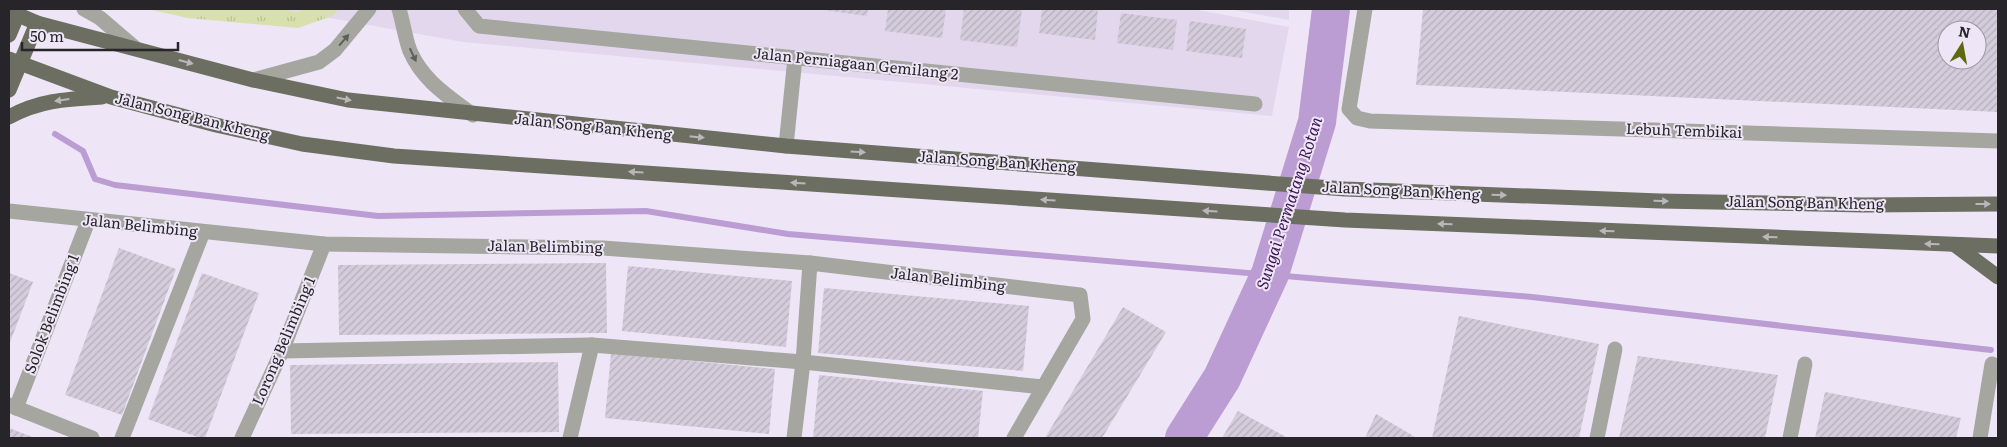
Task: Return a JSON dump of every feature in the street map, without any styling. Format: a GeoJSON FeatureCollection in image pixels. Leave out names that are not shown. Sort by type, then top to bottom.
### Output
{"type":"FeatureCollection","features":[{"type":"Feature","properties":{"kind":"main road","name":"Jalan Song Ban Kheng"},"geometry":{"type":"LineString","coordinates":[[13,14],[37,24],[253,80],[348,100],[473,115],[786,146],[1346,189],[1669,202],[1864,205],[1998,204]]}},
{"type":"Feature","properties":{"kind":"main road"},"geometry":{"type":"LineString","coordinates":[[9,35],[13,14]]}},
{"type":"Feature","properties":{"kind":"main road"},"geometry":{"type":"LineString","coordinates":[[9,90],[14,61],[37,24]]}},
{"type":"Feature","properties":{"kind":"main road","name":"Jalan Song Ban Kheng"},"geometry":{"type":"LineString","coordinates":[[14,61],[111,97],[216,125],[302,144],[394,156],[1345,220],[1998,246]]}},
{"type":"Feature","properties":{"kind":"main road"},"geometry":{"type":"LineString","coordinates":[[9,117],[26,107],[64,99],[111,97]]}},
{"type":"Feature","properties":{"kind":"main road"},"geometry":{"type":"LineString","coordinates":[[1955,245],[1998,277]]}},
{"type":"Feature","properties":{"kind":"street"},"geometry":{"type":"LineString","coordinates":[[84,9],[100,18],[135,48]]}},
{"type":"Feature","properties":{"kind":"street"},"geometry":{"type":"LineString","coordinates":[[253,80],[319,62],[335,50],[369,9]]}},
{"type":"Feature","properties":{"kind":"street"},"geometry":{"type":"LineString","coordinates":[[400,9],[410,49],[418,66],[430,82],[473,115]]}},
{"type":"Feature","properties":{"kind":"street","name":"Jalan Perniagaan Gemilang 2"},"geometry":{"type":"LineString","coordinates":[[465,9],[479,26],[1255,104]]}},
{"type":"Feature","properties":{"kind":"street","name":"Lebuh Tembikai"},"geometry":{"type":"LineString","coordinates":[[1365,9],[1349,109],[1356,118],[1370,122],[1998,141]]}},
{"type":"Feature","properties":{"kind":"street"},"geometry":{"type":"LineString","coordinates":[[786,146],[795,58]]}},
{"type":"Feature","properties":{"kind":"street","name":"Jalan Belimbing"},"geometry":{"type":"LineString","coordinates":[[9,211],[88,221],[324,244],[603,248],[810,264],[1080,295],[1083,319],[1043,387]]}},
{"type":"Feature","properties":{"kind":"street","name":"Solok Belimbing 1"},"geometry":{"type":"LineString","coordinates":[[12,407],[88,221]]}},
{"type":"Feature","properties":{"kind":"street"},"geometry":{"type":"LineString","coordinates":[[122,438],[203,232]]}},
{"type":"Feature","properties":{"kind":"street","name":"Lorong Belimbing 1"},"geometry":{"type":"LineString","coordinates":[[242,438],[282,351],[324,244]]}},
{"type":"Feature","properties":{"kind":"street"},"geometry":{"type":"LineString","coordinates":[[794,438],[803,362],[810,264]]}},
{"type":"Feature","properties":{"kind":"street"},"geometry":{"type":"LineString","coordinates":[[282,351],[592,344],[803,362],[1043,387],[1014,438]]}},
{"type":"Feature","properties":{"kind":"street"},"geometry":{"type":"LineString","coordinates":[[570,438],[592,344]]}},
{"type":"Feature","properties":{"kind":"street"},"geometry":{"type":"LineString","coordinates":[[1597,438],[1615,349]]}},
{"type":"Feature","properties":{"kind":"street"},"geometry":{"type":"LineString","coordinates":[[1790,438],[1805,364]]}},
{"type":"Feature","properties":{"kind":"street"},"geometry":{"type":"LineString","coordinates":[[1980,438],[1992,364]]}},
{"type":"Feature","properties":{"kind":"street"},"geometry":{"type":"LineString","coordinates":[[12,407],[92,438]]}},
{"type":"Feature","properties":{"kind":"shaded area"},"geometry":{"type":"Polygon","coordinates":[[[280,9],[1192,9],[1289,27],[1272,116],[463,42],[280,9]]]}},
{"type":"Feature","properties":{"kind":"shaded area"},"geometry":{"type":"Polygon","coordinates":[[[1229,9],[1289,9],[1289,20],[1229,9]]]}},
{"type":"Feature","properties":{"kind":"green space"},"geometry":{"type":"Polygon","coordinates":[[[147,9],[280,9],[297,12],[304,9],[340,9],[332,16],[298,28],[188,18],[147,9]]]}},
{"type":"Feature","properties":{"kind":"building"},"geometry":{"type":"Polygon","coordinates":[[[817,9],[868,9],[867,16],[817,9]]]}},
{"type":"Feature","properties":{"kind":"building"},"geometry":{"type":"Polygon","coordinates":[[[888,9],[946,9],[942,38],[885,31],[888,9]]]}},
{"type":"Feature","properties":{"kind":"building"},"geometry":{"type":"Polygon","coordinates":[[[964,9],[1022,9],[1017,47],[960,40],[964,9]]]}},
{"type":"Feature","properties":{"kind":"building"},"geometry":{"type":"Polygon","coordinates":[[[1042,9],[1098,10],[1095,40],[1039,33],[1042,9]]]}},
{"type":"Feature","properties":{"kind":"building"},"geometry":{"type":"Polygon","coordinates":[[[1423,9],[1998,9],[1998,112],[1416,85],[1423,9]]]}},
{"type":"Feature","properties":{"kind":"building"},"geometry":{"type":"Polygon","coordinates":[[[1121,13],[1177,20],[1173,50],[1117,43],[1121,13]]]}},
{"type":"Feature","properties":{"kind":"building"},"geometry":{"type":"Polygon","coordinates":[[[1190,21],[1246,29],[1242,58],[1186,51],[1190,21]]]}},
{"type":"Feature","properties":{"kind":"building"},"geometry":{"type":"Polygon","coordinates":[[[119,248],[176,269],[122,415],[65,395],[119,248]]]}},
{"type":"Feature","properties":{"kind":"building"},"geometry":{"type":"Polygon","coordinates":[[[606,263],[607,333],[339,335],[338,265],[606,263]]]}},
{"type":"Feature","properties":{"kind":"building"},"geometry":{"type":"Polygon","coordinates":[[[628,266],[792,281],[786,347],[622,331],[628,266]]]}},
{"type":"Feature","properties":{"kind":"building"},"geometry":{"type":"Polygon","coordinates":[[[9,273],[33,282],[9,345],[9,273]]]}},
{"type":"Feature","properties":{"kind":"building"},"geometry":{"type":"Polygon","coordinates":[[[202,273],[259,293],[205,438],[200,438],[148,419],[202,273]]]}},
{"type":"Feature","properties":{"kind":"building"},"geometry":{"type":"Polygon","coordinates":[[[824,288],[1029,306],[1023,371],[818,353],[824,288]]]}},
{"type":"Feature","properties":{"kind":"building"},"geometry":{"type":"Polygon","coordinates":[[[1123,307],[1166,332],[1102,438],[1045,438],[1123,307]]]}},
{"type":"Feature","properties":{"kind":"building"},"geometry":{"type":"Polygon","coordinates":[[[1459,316],[1599,344],[1579,438],[1432,438],[1459,316]]]}},
{"type":"Feature","properties":{"kind":"building"},"geometry":{"type":"Polygon","coordinates":[[[611,353],[775,369],[769,434],[605,418],[611,353]]]}},
{"type":"Feature","properties":{"kind":"building"},"geometry":{"type":"Polygon","coordinates":[[[1638,356],[1778,375],[1765,438],[1619,438],[1638,356]]]}},
{"type":"Feature","properties":{"kind":"building"},"geometry":{"type":"Polygon","coordinates":[[[558,362],[559,432],[291,434],[290,365],[558,362]]]}},
{"type":"Feature","properties":{"kind":"building"},"geometry":{"type":"Polygon","coordinates":[[[819,375],[983,391],[978,438],[813,438],[819,375]]]}},
{"type":"Feature","properties":{"kind":"building"},"geometry":{"type":"Polygon","coordinates":[[[1825,392],[1961,418],[1956,438],[1815,438],[1825,392]]]}},
{"type":"Feature","properties":{"kind":"building"},"geometry":{"type":"Polygon","coordinates":[[[1238,411],[1288,438],[1222,438],[1238,411]]]}},
{"type":"Feature","properties":{"kind":"building"},"geometry":{"type":"Polygon","coordinates":[[[1376,414],[1417,438],[1365,438],[1376,414]]]}},
{"type":"Feature","properties":{"kind":"building"},"geometry":{"type":"Polygon","coordinates":[[[9,428],[35,438],[9,438],[9,428]]]}},
{"type":"Feature","properties":{"kind":"waterway","name":"Sungai Permatang Rotan"},"geometry":{"type":"LineString","coordinates":[[1184,438],[1222,378],[1270,274],[1317,122],[1331,9]]}},
{"type":"Feature","properties":{"kind":"waterway"},"geometry":{"type":"LineString","coordinates":[[55,134],[83,151],[95,179],[115,185],[378,216],[646,211],[788,234],[1532,297],[1991,350]]}}]}
